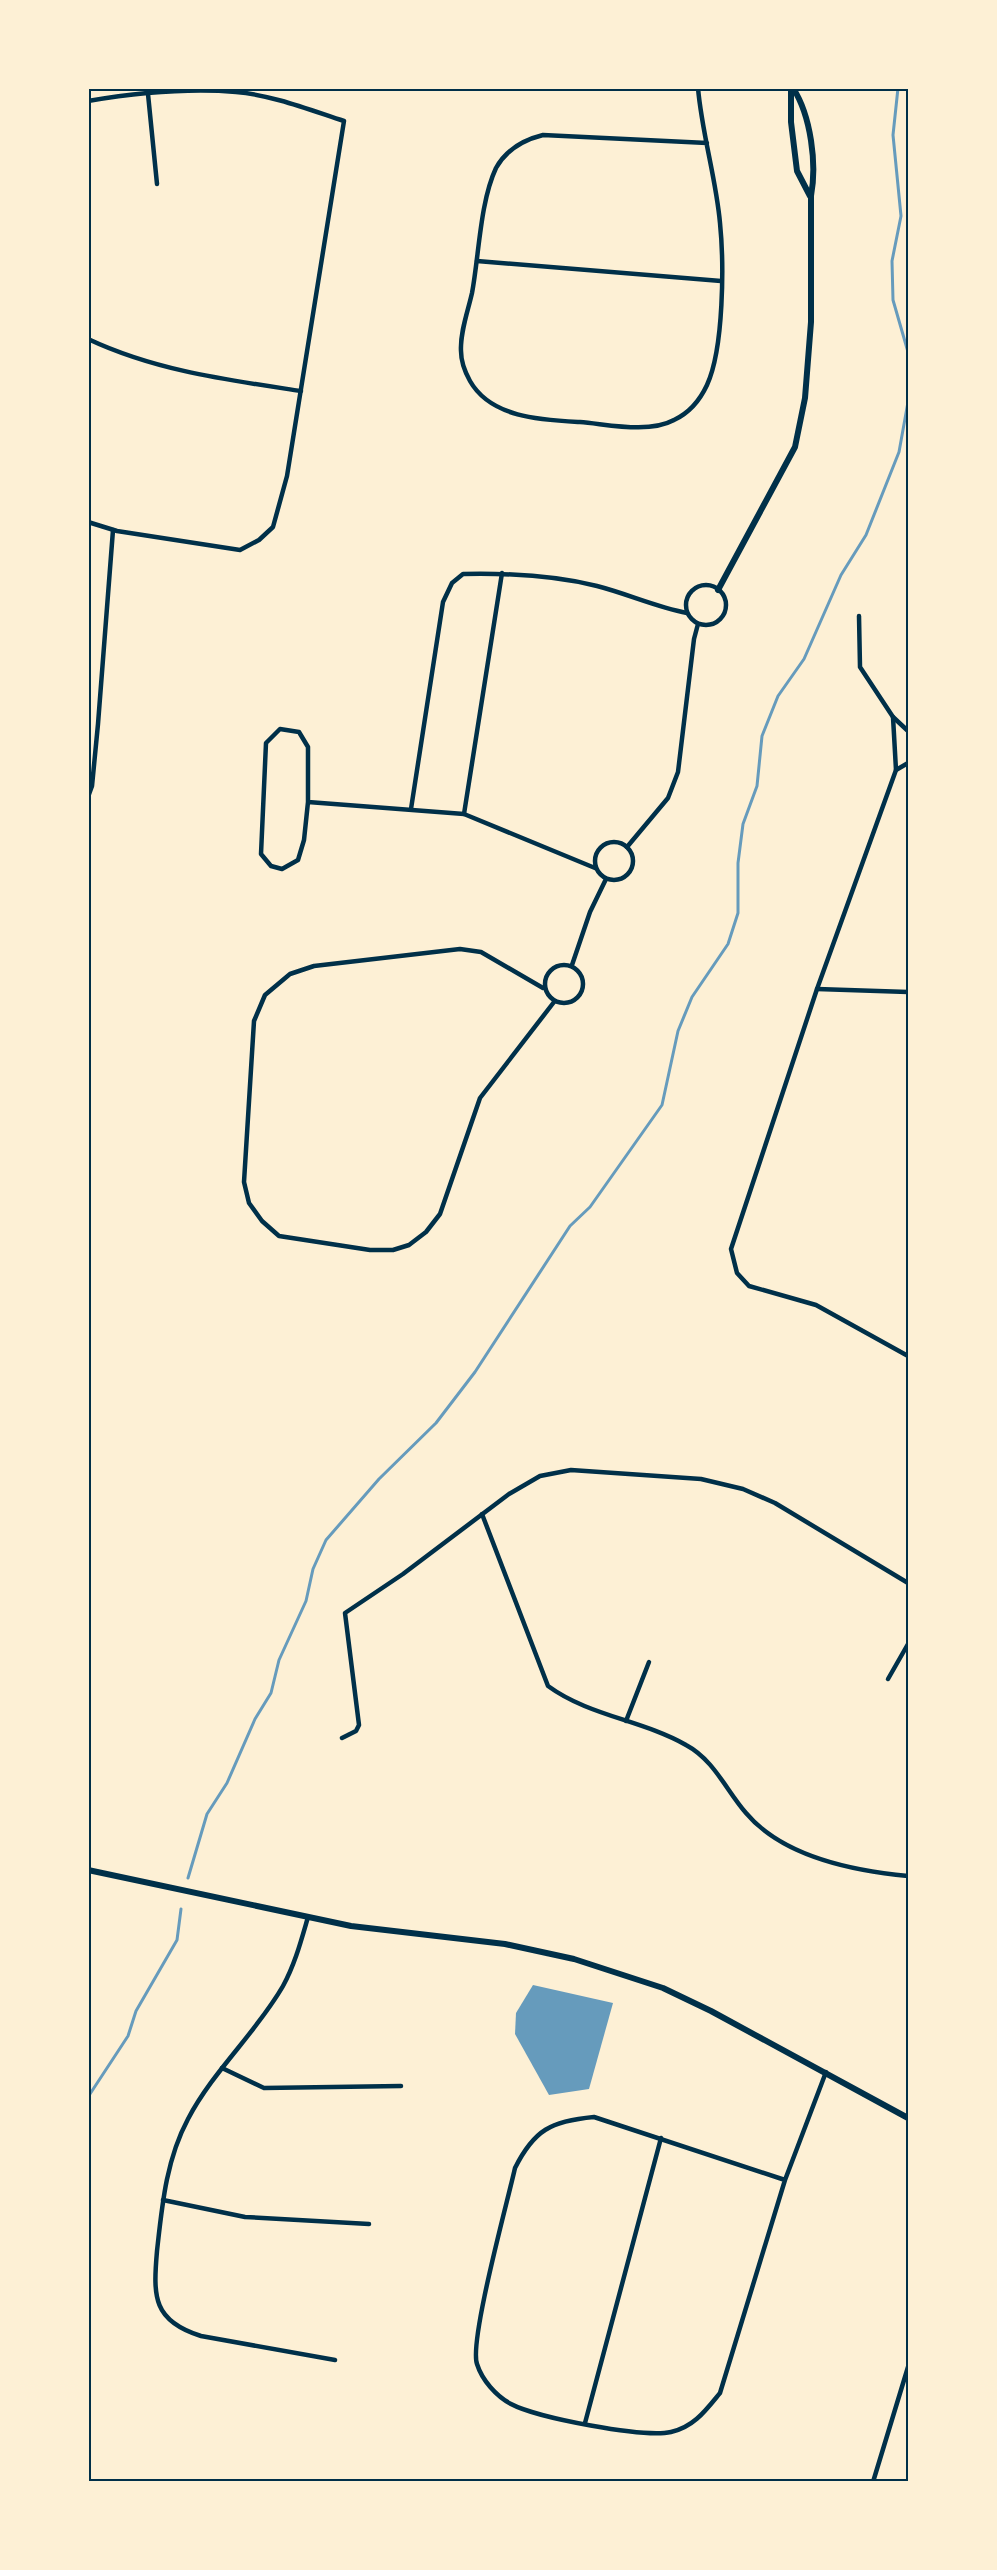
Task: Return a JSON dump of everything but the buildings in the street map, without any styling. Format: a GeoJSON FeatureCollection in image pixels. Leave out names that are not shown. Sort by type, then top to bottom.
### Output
{"type":"FeatureCollection","features":[{"type":"Feature","properties":{"kind":"street"},"geometry":{"type":"LineString","coordinates":[[698,88],[707,143],[720,224],[721,281],[715,360],[706,387],[688,411],[674,421],[658,425],[562,421],[524,416],[494,405],[485,399],[469,379],[463,365],[461,339],[491,182],[503,159],[520,143],[531,138],[554,135],[707,143]]}},
{"type":"Feature","properties":{"kind":"street"},"geometry":{"type":"LineString","coordinates":[[792,88],[791,122],[797,171],[811,196]]}},
{"type":"Feature","properties":{"kind":"street"},"geometry":{"type":"LineString","coordinates":[[718,590],[795,447],[806,398],[811,196],[814,178],[809,128],[803,104],[792,88]]}},
{"type":"Feature","properties":{"kind":"street"},"geometry":{"type":"LineString","coordinates":[[88,100],[148,94],[237,92],[309,109],[344,121],[287,476],[273,527],[259,540],[240,550],[113,530],[88,522]]}},
{"type":"Feature","properties":{"kind":"street"},"geometry":{"type":"LineString","coordinates":[[148,94],[157,184]]}},
{"type":"Feature","properties":{"kind":"street"},"geometry":{"type":"LineString","coordinates":[[477,261],[721,281]]}},
{"type":"Feature","properties":{"kind":"street"},"geometry":{"type":"LineString","coordinates":[[88,339],[117,353],[198,376],[301,391]]}},
{"type":"Feature","properties":{"kind":"street"},"geometry":{"type":"LineString","coordinates":[[88,797],[92,786],[98,724],[113,530]]}},
{"type":"Feature","properties":{"kind":"street"},"geometry":{"type":"LineString","coordinates":[[411,809],[443,602],[452,583],[463,574],[502,573],[549,577],[598,586],[687,613],[698,624],[714,624],[725,613],[725,597],[714,586],[698,586],[687,597],[687,613]]}},
{"type":"Feature","properties":{"kind":"street"},"geometry":{"type":"LineString","coordinates":[[464,814],[502,573]]}},
{"type":"Feature","properties":{"kind":"street"},"geometry":{"type":"LineString","coordinates":[[859,616],[860,667],[893,717],[909,731]]}},
{"type":"Feature","properties":{"kind":"street"},"geometry":{"type":"LineString","coordinates":[[627,847],[668,798],[678,772],[694,639],[698,624]]}},
{"type":"Feature","properties":{"kind":"street"},"geometry":{"type":"LineString","coordinates":[[893,717],[896,770],[818,989],[730,1249],[737,1273],[748,1286],[816,1305],[909,1356]]}},
{"type":"Feature","properties":{"kind":"street"},"geometry":{"type":"LineString","coordinates":[[280,729],[299,732],[308,747],[308,802],[304,840],[298,860],[282,869],[271,866],[261,854],[266,743],[280,729]]}},
{"type":"Feature","properties":{"kind":"street"},"geometry":{"type":"LineString","coordinates":[[896,770],[909,763]]}},
{"type":"Feature","properties":{"kind":"street"},"geometry":{"type":"LineString","coordinates":[[308,802],[464,814],[595,868],[606,879],[621,879],[632,869],[633,857],[621,842],[606,842],[595,853],[595,868]]}},
{"type":"Feature","properties":{"kind":"street"},"geometry":{"type":"LineString","coordinates":[[572,965],[590,912],[606,879]]}},
{"type":"Feature","properties":{"kind":"street"},"geometry":{"type":"LineString","coordinates":[[543,988],[550,970],[557,965],[572,965],[582,976],[582,991],[572,1001],[554,1002],[480,1098],[440,1214],[426,1232],[409,1245],[393,1250],[370,1250],[279,1236],[262,1221],[249,1203],[244,1182],[245,1157],[254,1021],[265,995],[274,985],[290,974],[314,966],[460,949],[481,952],[543,988],[554,1002]]}},
{"type":"Feature","properties":{"kind":"street"},"geometry":{"type":"LineString","coordinates":[[818,989],[909,992]]}},
{"type":"Feature","properties":{"kind":"street"},"geometry":{"type":"LineString","coordinates":[[342,1738],[356,1731],[358,1725],[345,1613],[403,1574],[482,1514],[540,1476],[572,1470],[701,1479],[743,1489],[775,1503],[909,1583]]}},
{"type":"Feature","properties":{"kind":"street"},"geometry":{"type":"LineString","coordinates":[[482,1514],[548,1686],[568,1702],[686,1744],[716,1770],[728,1791],[748,1816],[776,1839],[814,1856],[852,1868],[909,1876]]}},
{"type":"Feature","properties":{"kind":"street"},"geometry":{"type":"LineString","coordinates":[[888,1679],[909,1644]]}},
{"type":"Feature","properties":{"kind":"street"},"geometry":{"type":"LineString","coordinates":[[626,1721],[649,1662]]}},
{"type":"Feature","properties":{"kind":"street"},"geometry":{"type":"LineString","coordinates":[[88,1870],[351,1926],[505,1944],[574,1959],[663,1988],[826,2072],[909,2118]]}},
{"type":"Feature","properties":{"kind":"street"},"geometry":{"type":"LineString","coordinates":[[308,1917],[293,1965],[282,1986],[194,2109],[178,2140],[163,2200],[154,2292],[163,2314],[181,2329],[201,2336],[335,2360]]}},
{"type":"Feature","properties":{"kind":"street"},"geometry":{"type":"LineString","coordinates":[[222,2068],[264,2088],[401,2086]]}},
{"type":"Feature","properties":{"kind":"street"},"geometry":{"type":"LineString","coordinates":[[785,2180],[594,2117],[569,2119],[547,2127],[527,2144],[515,2168],[478,2331],[476,2362],[491,2390],[511,2404],[538,2414],[644,2433],[671,2432],[687,2426],[703,2415],[720,2393],[785,2180],[826,2072]]}},
{"type":"Feature","properties":{"kind":"street"},"geometry":{"type":"LineString","coordinates":[[585,2422],[662,2138]]}},
{"type":"Feature","properties":{"kind":"street"},"geometry":{"type":"LineString","coordinates":[[163,2200],[245,2217],[369,2224]]}},
{"type":"Feature","properties":{"kind":"street"},"geometry":{"type":"LineString","coordinates":[[873,2481],[909,2367]]}},
{"type":"Feature","properties":{"kind":"water"},"geometry":{"type":"Polygon","coordinates":[[[533,1985],[613,2003],[589,2089],[549,2095],[515,2034],[516,2013],[533,1985]]]}},
{"type":"Feature","properties":{"kind":"waterway"},"geometry":{"type":"LineString","coordinates":[[898,88],[893,135],[901,216],[892,261],[893,300],[908,352]]}},
{"type":"Feature","properties":{"kind":"waterway"},"geometry":{"type":"LineString","coordinates":[[188,1878],[207,1814],[227,1783],[255,1719],[271,1693],[279,1660],[306,1601],[313,1569],[326,1540],[379,1479],[436,1423],[475,1372],[570,1226],[590,1207],[662,1105],[678,1031],[692,997],[728,944],[738,913],[738,863],[743,824],[757,786],[762,736],[778,696],[804,659],[841,575],[866,535],[899,452],[908,402]]}},
{"type":"Feature","properties":{"kind":"waterway"},"geometry":{"type":"LineString","coordinates":[[88,2097],[128,2036],[136,2011],[177,1940],[181,1909]]}}]}
